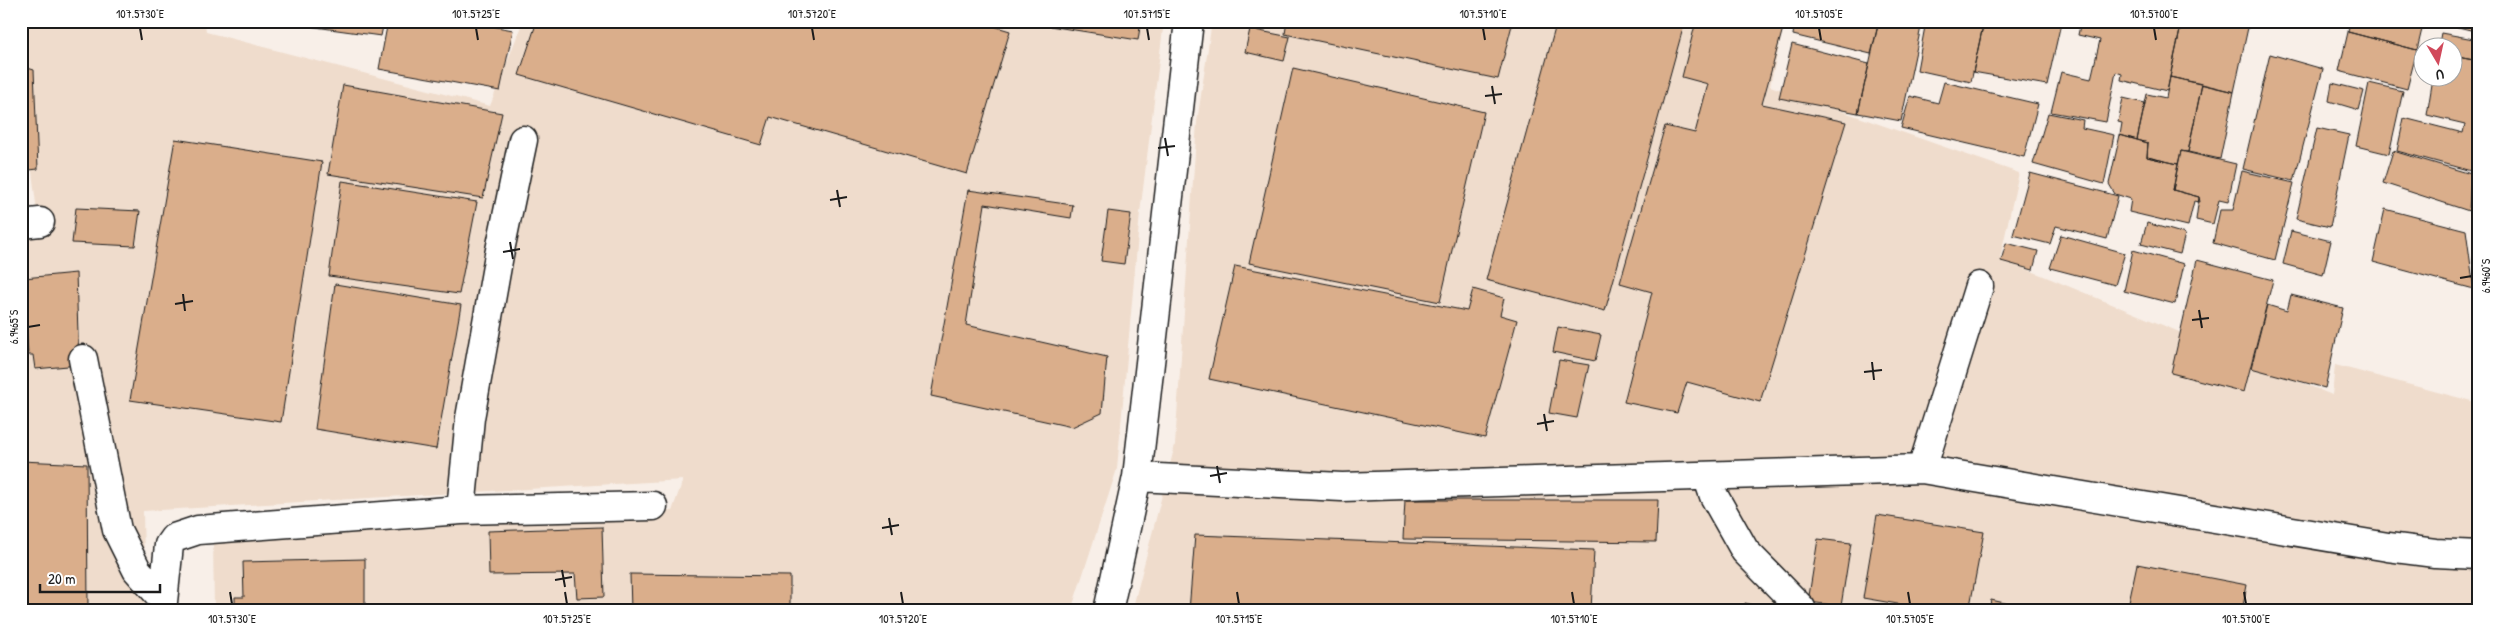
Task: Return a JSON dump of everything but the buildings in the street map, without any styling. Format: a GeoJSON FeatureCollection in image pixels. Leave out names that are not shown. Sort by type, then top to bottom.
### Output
{"type":"FeatureCollection","features":[{"type":"Feature","properties":{"kind":"lane"},"geometry":{"type":"LineString","coordinates":[[1108,611],[1137,478],[1189,21]]}},
{"type":"Feature","properties":{"kind":"lane"},"geometry":{"type":"LineString","coordinates":[[461,510],[470,418],[499,255],[523,140]]}},
{"type":"Feature","properties":{"kind":"lane"},"geometry":{"type":"LineString","coordinates":[[1922,469],[1979,286]]}},
{"type":"Feature","properties":{"kind":"lane"},"geometry":{"type":"LineString","coordinates":[[83,359],[116,530],[137,570],[162,604]]}},
{"type":"Feature","properties":{"kind":"lane"},"geometry":{"type":"LineString","coordinates":[[1137,478],[1342,487],[1922,469],[2388,547],[2435,553],[2479,555]]}},
{"type":"Feature","properties":{"kind":"lane"},"geometry":{"type":"LineString","coordinates":[[1707,476],[1714,496],[1745,551],[1801,608]]}},
{"type":"Feature","properties":{"kind":"lane"},"geometry":{"type":"LineString","coordinates":[[162,604],[169,546],[174,538],[187,532],[461,510],[653,506]]}},
{"type":"Feature","properties":{"kind":"shaded area"},"geometry":{"type":"Polygon","coordinates":[[[21,21],[205,21],[206,32],[490,106],[523,21],[1164,21],[1140,213],[1117,469],[1071,611],[214,611],[213,539],[672,511],[683,480],[143,511],[145,611],[21,611],[21,211],[37,212],[21,83],[21,21]]]}},
{"type":"Feature","properties":{"kind":"shaded area"},"geometry":{"type":"Polygon","coordinates":[[[1212,21],[1785,21],[1770,86],[2019,173],[2000,258],[2332,395],[2335,365],[2479,403],[2479,611],[1132,611],[1175,445],[1197,122],[1212,21]]]}}]}
